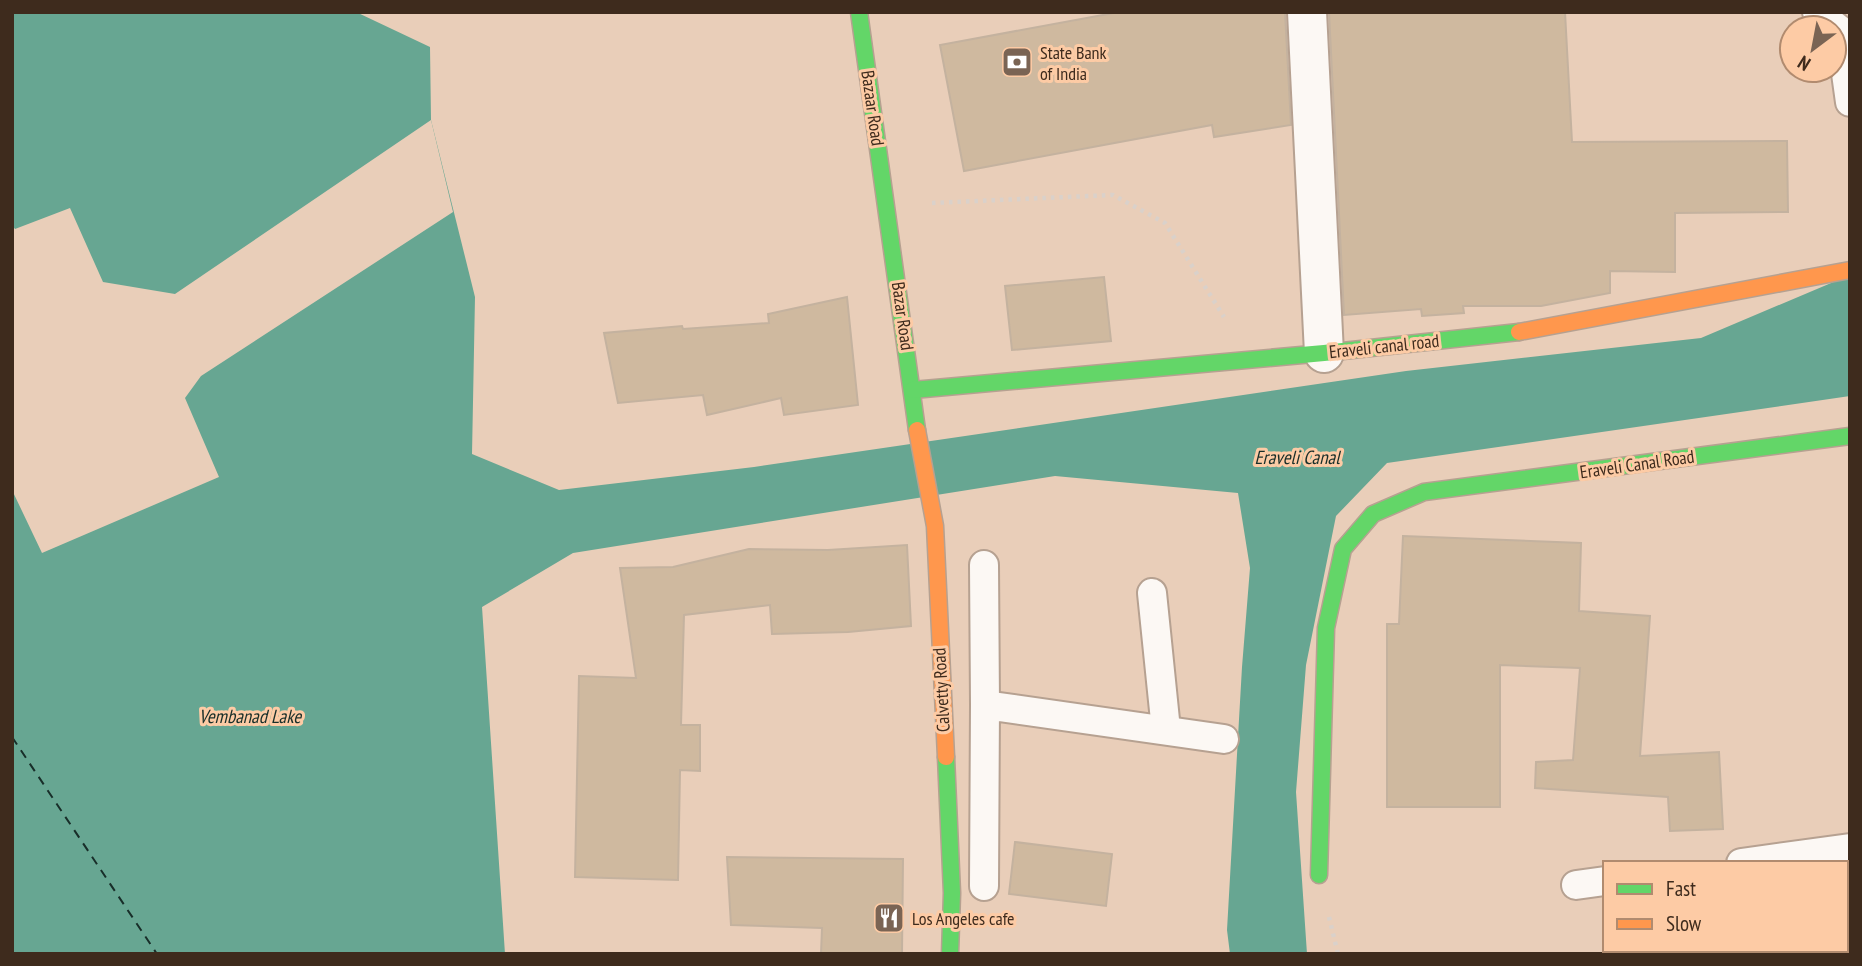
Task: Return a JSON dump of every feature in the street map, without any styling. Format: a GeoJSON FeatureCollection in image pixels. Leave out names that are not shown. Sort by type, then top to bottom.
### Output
{"type":"FeatureCollection","features":[{"type":"Feature","properties":{"kind":"street","name":"Bazaar Road"},"geometry":{"type":"LineString","coordinates":[[859,12],[887,205]]}},
{"type":"Feature","properties":{"kind":"street"},"geometry":{"type":"LineString","coordinates":[[1307,12],[1324,353]]}},
{"type":"Feature","properties":{"kind":"street","name":"Bazar Road"},"geometry":{"type":"LineString","coordinates":[[887,205],[918,428]]}},
{"type":"Feature","properties":{"kind":"street","name":"Eraveli canal road"},"geometry":{"type":"LineString","coordinates":[[913,390],[1324,353],[1525,331],[1850,270]]}},
{"type":"Feature","properties":{"kind":"street","name":"Calvetty Road"},"geometry":{"type":"LineString","coordinates":[[918,428],[935,526],[952,893],[950,954]]}},
{"type":"Feature","properties":{"kind":"street","name":"Eraveli Canal Road"},"geometry":{"type":"LineString","coordinates":[[1319,875],[1326,628],[1343,549],[1373,514],[1424,492],[1850,436]]}},
{"type":"Feature","properties":{"kind":"lane"},"geometry":{"type":"LineString","coordinates":[[1817,12],[1840,30],[1850,102]]}},
{"type":"Feature","properties":{"kind":"lane"},"geometry":{"type":"LineString","coordinates":[[984,565],[984,886]]}},
{"type":"Feature","properties":{"kind":"lane"},"geometry":{"type":"LineString","coordinates":[[1152,593],[1166,730]]}},
{"type":"Feature","properties":{"kind":"lane"},"geometry":{"type":"LineString","coordinates":[[985,705],[1223,739]]}},
{"type":"Feature","properties":{"kind":"lane"},"geometry":{"type":"LineString","coordinates":[[1756,861],[1850,848]]}},
{"type":"Feature","properties":{"kind":"lane"},"geometry":{"type":"LineString","coordinates":[[1576,884],[1603,881]]}},
{"type":"Feature","properties":{"kind":"path"},"geometry":{"type":"LineString","coordinates":[[887,205],[1113,195],[1165,223],[1251,359]]}},
{"type":"Feature","properties":{"kind":"water","name":"Vembanad Lake"},"geometry":{"type":"Polygon","coordinates":[[[12,12],[356,12],[430,47],[431,120],[475,297],[472,454],[559,490],[754,467],[1406,371],[1701,338],[1850,275],[1850,396],[1387,463],[1336,516],[1306,665],[1296,792],[1307,954],[1230,954],[1227,930],[1250,568],[1238,493],[1055,476],[573,553],[482,607],[505,954],[12,954],[12,12]]]}},
{"type":"Feature","properties":{"kind":"pier"},"geometry":{"type":"Polygon","coordinates":[[[431,120],[453,212],[201,376],[185,398],[219,477],[42,553],[12,490],[12,225],[15,229],[70,208],[103,282],[175,294],[431,120]]]}},
{"type":"Feature","properties":{"kind":"building"},"geometry":{"type":"Polygon","coordinates":[[[1119,12],[1285,12],[1291,125],[1214,137],[1212,125],[964,171],[940,45],[1119,12]]]}},
{"type":"Feature","properties":{"kind":"building"},"geometry":{"type":"Polygon","coordinates":[[[1329,12],[1565,12],[1572,142],[1787,141],[1788,212],[1675,213],[1675,272],[1610,271],[1610,293],[1541,306],[1463,306],[1464,313],[1422,316],[1421,309],[1344,315],[1329,12]]]}},
{"type":"Feature","properties":{"kind":"building"},"geometry":{"type":"Polygon","coordinates":[[[1104,277],[1111,341],[1012,350],[1005,286],[1104,277]]]}},
{"type":"Feature","properties":{"kind":"building"},"geometry":{"type":"Polygon","coordinates":[[[847,297],[858,405],[784,415],[781,398],[707,415],[703,395],[618,403],[604,333],[682,326],[683,329],[769,323],[768,314],[847,297]]]}},
{"type":"Feature","properties":{"kind":"building"},"geometry":{"type":"Polygon","coordinates":[[[1403,536],[1581,543],[1579,611],[1650,616],[1640,756],[1719,752],[1723,829],[1670,831],[1668,797],[1535,788],[1536,762],[1573,760],[1580,668],[1500,665],[1500,807],[1387,807],[1387,624],[1399,624],[1403,536]]]}},
{"type":"Feature","properties":{"kind":"building"},"geometry":{"type":"Polygon","coordinates":[[[907,545],[911,626],[848,632],[772,634],[770,605],[684,615],[681,725],[700,725],[700,771],[680,770],[678,880],[575,877],[579,676],[636,678],[620,568],[673,567],[749,549],[828,550],[907,545]]]}},
{"type":"Feature","properties":{"kind":"building"},"geometry":{"type":"Polygon","coordinates":[[[1015,842],[1112,854],[1106,906],[1009,894],[1015,842]]]}},
{"type":"Feature","properties":{"kind":"building"},"geometry":{"type":"Polygon","coordinates":[[[727,857],[903,859],[902,954],[821,954],[822,928],[731,925],[727,857]]]}},
{"type":"Feature","properties":{"kind":"ferry route"},"geometry":{"type":"LineString","coordinates":[[12,737],[157,954]]}},
{"type":"Feature","properties":{"kind":"traffic: fast"},"geometry":{"type":"LineString","coordinates":[[859,12],[917,430]]}},
{"type":"Feature","properties":{"kind":"traffic: fast"},"geometry":{"type":"LineString","coordinates":[[913,390],[1324,353],[1519,332]]}},
{"type":"Feature","properties":{"kind":"traffic: fast"},"geometry":{"type":"LineString","coordinates":[[1319,875],[1326,628],[1343,549],[1373,514],[1424,492],[1850,436]]}},
{"type":"Feature","properties":{"kind":"traffic: fast"},"geometry":{"type":"LineString","coordinates":[[946,757],[952,893],[950,954]]}},
{"type":"Feature","properties":{"kind":"traffic: slow"},"geometry":{"type":"LineString","coordinates":[[1519,332],[1850,270]]}},
{"type":"Feature","properties":{"kind":"traffic: slow"},"geometry":{"type":"LineString","coordinates":[[917,430],[935,526],[946,757]]}},
{"type":"Feature","properties":{"kind":"place","name":"State Bank of India"},"geometry":{"type":"Point","coordinates":[1017,62]}},
{"type":"Feature","properties":{"kind":"place","name":"Los Angeles cafe"},"geometry":{"type":"Point","coordinates":[889,918]}},
{"type":"Feature","properties":{"kind":"water label","name":"Eraveli Canal"},"geometry":{"type":"Point","coordinates":[1297,457]}}]}
